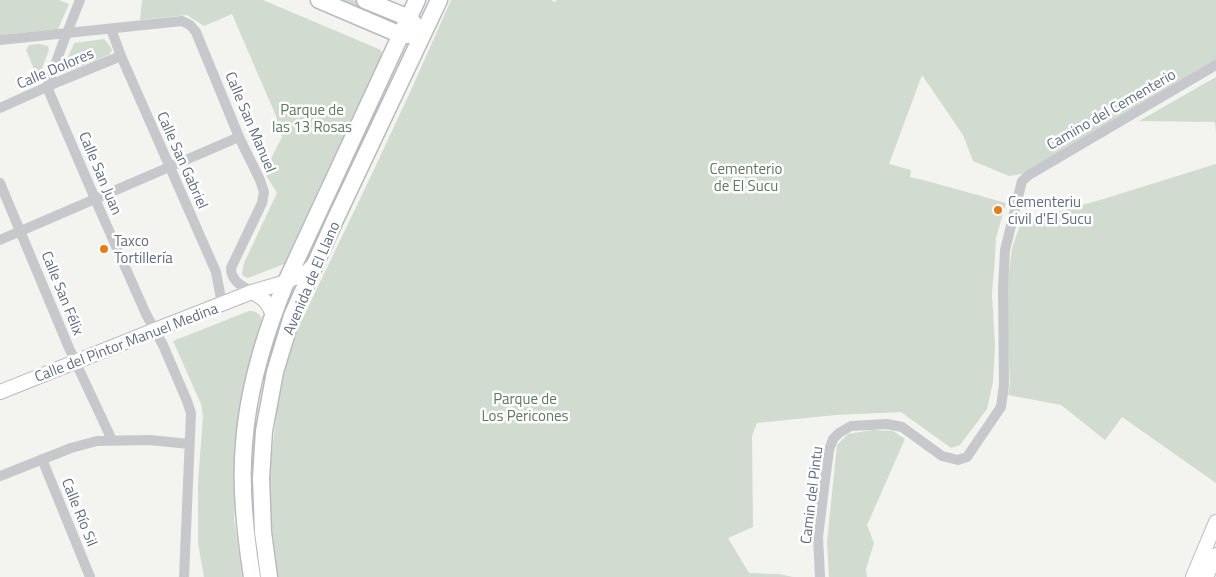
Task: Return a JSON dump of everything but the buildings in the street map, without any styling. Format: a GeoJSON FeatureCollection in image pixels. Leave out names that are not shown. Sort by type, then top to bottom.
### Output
{"type":"FeatureCollection","features":[{"type":"Feature","properties":{"kind":"main road"},"geometry":{"type":"LineString","coordinates":[[319,0],[416,34],[415,25],[408,18],[365,0]]}},
{"type":"Feature","properties":{"kind":"main road"},"geometry":{"type":"LineString","coordinates":[[408,18],[417,0]]}},
{"type":"Feature","properties":{"kind":"main road","name":"Avenida de El Llano"},"geometry":{"type":"LineString","coordinates":[[252,577],[245,530],[244,444],[251,394],[273,316],[286,282],[416,34],[439,0]]}},
{"type":"Feature","properties":{"kind":"main road","name":"Avenida de El Llano"},"geometry":{"type":"LineString","coordinates":[[269,577],[263,532],[261,478],[264,431],[275,372],[292,316],[416,34]]}},
{"type":"Feature","properties":{"kind":"main road","name":"Calle del Pintor Manuel Medina"},"geometry":{"type":"LineString","coordinates":[[0,392],[252,292],[286,282],[308,271],[316,262]]}},
{"type":"Feature","properties":{"kind":"main road"},"geometry":{"type":"LineString","coordinates":[[252,292],[264,299],[273,316]]}},
{"type":"Feature","properties":{"kind":"main road"},"geometry":{"type":"LineString","coordinates":[[1192,577],[1216,522]]}},
{"type":"Feature","properties":{"kind":"main road"},"geometry":{"type":"LineString","coordinates":[[1206,577],[1216,555]]}},
{"type":"Feature","properties":{"kind":"street"},"geometry":{"type":"LineString","coordinates":[[48,87],[80,0]]}},
{"type":"Feature","properties":{"kind":"street","name":"Calle San Manuel"},"geometry":{"type":"LineString","coordinates":[[111,29],[182,21],[190,24],[196,32],[264,192],[262,203],[230,268]]}},
{"type":"Feature","properties":{"kind":"street"},"geometry":{"type":"LineString","coordinates":[[0,40],[111,29]]}},
{"type":"Feature","properties":{"kind":"street","name":"Calle San Gabriel"},"geometry":{"type":"LineString","coordinates":[[111,29],[121,56],[216,272],[222,304]]}},
{"type":"Feature","properties":{"kind":"street","name":"Calle Dolores"},"geometry":{"type":"LineString","coordinates":[[0,108],[121,56]]}},
{"type":"Feature","properties":{"kind":"street","name":"Camino del Cementerio"},"geometry":{"type":"LineString","coordinates":[[851,426],[888,424],[902,427],[942,456],[958,460],[967,457],[1001,407],[1004,385],[1003,289],[1005,250],[1022,181],[1044,166],[1216,65]]}},
{"type":"Feature","properties":{"kind":"street","name":"Calle San Juan"},"geometry":{"type":"LineString","coordinates":[[48,87],[95,199],[187,400],[191,413],[184,577]]}},
{"type":"Feature","properties":{"kind":"street"},"geometry":{"type":"LineString","coordinates":[[0,240],[239,137]]}},
{"type":"Feature","properties":{"kind":"street","name":"Calle San Félix"},"geometry":{"type":"LineString","coordinates":[[0,184],[112,440]]}},
{"type":"Feature","properties":{"kind":"street"},"geometry":{"type":"LineString","coordinates":[[216,272],[224,274],[230,268]]}},
{"type":"Feature","properties":{"kind":"street"},"geometry":{"type":"LineString","coordinates":[[230,268],[231,275],[238,284],[252,292]]}},
{"type":"Feature","properties":{"kind":"street","name":"Camin del Pintu"},"geometry":{"type":"LineString","coordinates":[[820,577],[818,537],[830,450],[833,439],[851,426]]}},
{"type":"Feature","properties":{"kind":"street"},"geometry":{"type":"LineString","coordinates":[[0,476],[42,458],[97,441],[150,440],[189,444]]}},
{"type":"Feature","properties":{"kind":"street","name":"Calle Río Sil"},"geometry":{"type":"LineString","coordinates":[[42,458],[90,577]]}},
{"type":"Feature","properties":{"kind":"street","name":"Calle San Juan"},"geometry":{"type":"LineString","coordinates":[[187,527],[192,577]]}},
{"type":"Feature","properties":{"kind":"green space"},"geometry":{"type":"Polygon","coordinates":[[[0,0],[59,0],[69,4],[58,29],[0,35],[0,0]]]}},
{"type":"Feature","properties":{"kind":"green space","name":"Parque de las 13 Rosas"},"geometry":{"type":"Polygon","coordinates":[[[142,0],[263,0],[381,50],[382,54],[284,264],[248,278],[243,276],[242,273],[244,263],[277,193],[264,172],[282,137],[276,116],[232,14],[204,26],[187,15],[140,20],[142,0]]]}},
{"type":"Feature","properties":{"kind":"green space"},"geometry":{"type":"Polygon","coordinates":[[[339,0],[353,0],[392,16],[393,20],[390,21],[339,0]]]}},
{"type":"Feature","properties":{"kind":"green space"},"geometry":{"type":"Polygon","coordinates":[[[451,0],[551,0],[555,2],[556,0],[1216,0],[1216,61],[1026,173],[1009,176],[973,161],[963,135],[922,75],[889,164],[911,170],[910,177],[1006,203],[996,238],[992,294],[995,345],[993,382],[987,409],[960,445],[951,448],[901,412],[836,415],[757,423],[752,436],[753,527],[728,538],[749,573],[779,574],[793,577],[278,577],[271,518],[269,478],[278,402],[285,370],[299,326],[371,176],[451,0]]]}},
{"type":"Feature","properties":{"kind":"green space"},"geometry":{"type":"Polygon","coordinates":[[[104,39],[112,50],[109,55],[64,73],[62,72],[74,43],[104,39]]]}},
{"type":"Feature","properties":{"kind":"green space"},"geometry":{"type":"Polygon","coordinates":[[[40,44],[48,46],[49,50],[40,73],[36,74],[26,50],[29,45],[40,44]]]}},
{"type":"Feature","properties":{"kind":"green space"},"geometry":{"type":"Polygon","coordinates":[[[1216,77],[1216,133],[1215,122],[1139,121],[1216,77]]]}},
{"type":"Feature","properties":{"kind":"green space"},"geometry":{"type":"Polygon","coordinates":[[[1216,164],[1216,483],[1122,417],[1105,440],[1061,405],[1008,395],[1010,384],[1006,298],[1012,248],[1021,222],[1216,164]]]}},
{"type":"Feature","properties":{"kind":"green space"},"geometry":{"type":"Polygon","coordinates":[[[249,311],[254,311],[262,319],[248,371],[238,437],[234,518],[242,577],[204,577],[198,543],[198,482],[203,416],[201,404],[173,341],[249,311]]]}},
{"type":"Feature","properties":{"kind":"green space"},"geometry":{"type":"Polygon","coordinates":[[[872,430],[893,431],[905,439],[867,525],[874,543],[866,569],[867,577],[829,577],[827,542],[837,445],[848,434],[872,430]]]}},
{"type":"Feature","properties":{"kind":"place","name":"Cementeriu civil d'El Sucu"},"geometry":{"type":"Point","coordinates":[998,210]}},
{"type":"Feature","properties":{"kind":"place","name":"Taxco Tortillería"},"geometry":{"type":"Point","coordinates":[104,249]}},
{"type":"Feature","properties":{"kind":"park label","name":"Cementerio de El Sucu"},"geometry":{"type":"Point","coordinates":[746,176]}},
{"type":"Feature","properties":{"kind":"park label","name":"Parque de Los Pericones"},"geometry":{"type":"Point","coordinates":[525,406]}}]}
